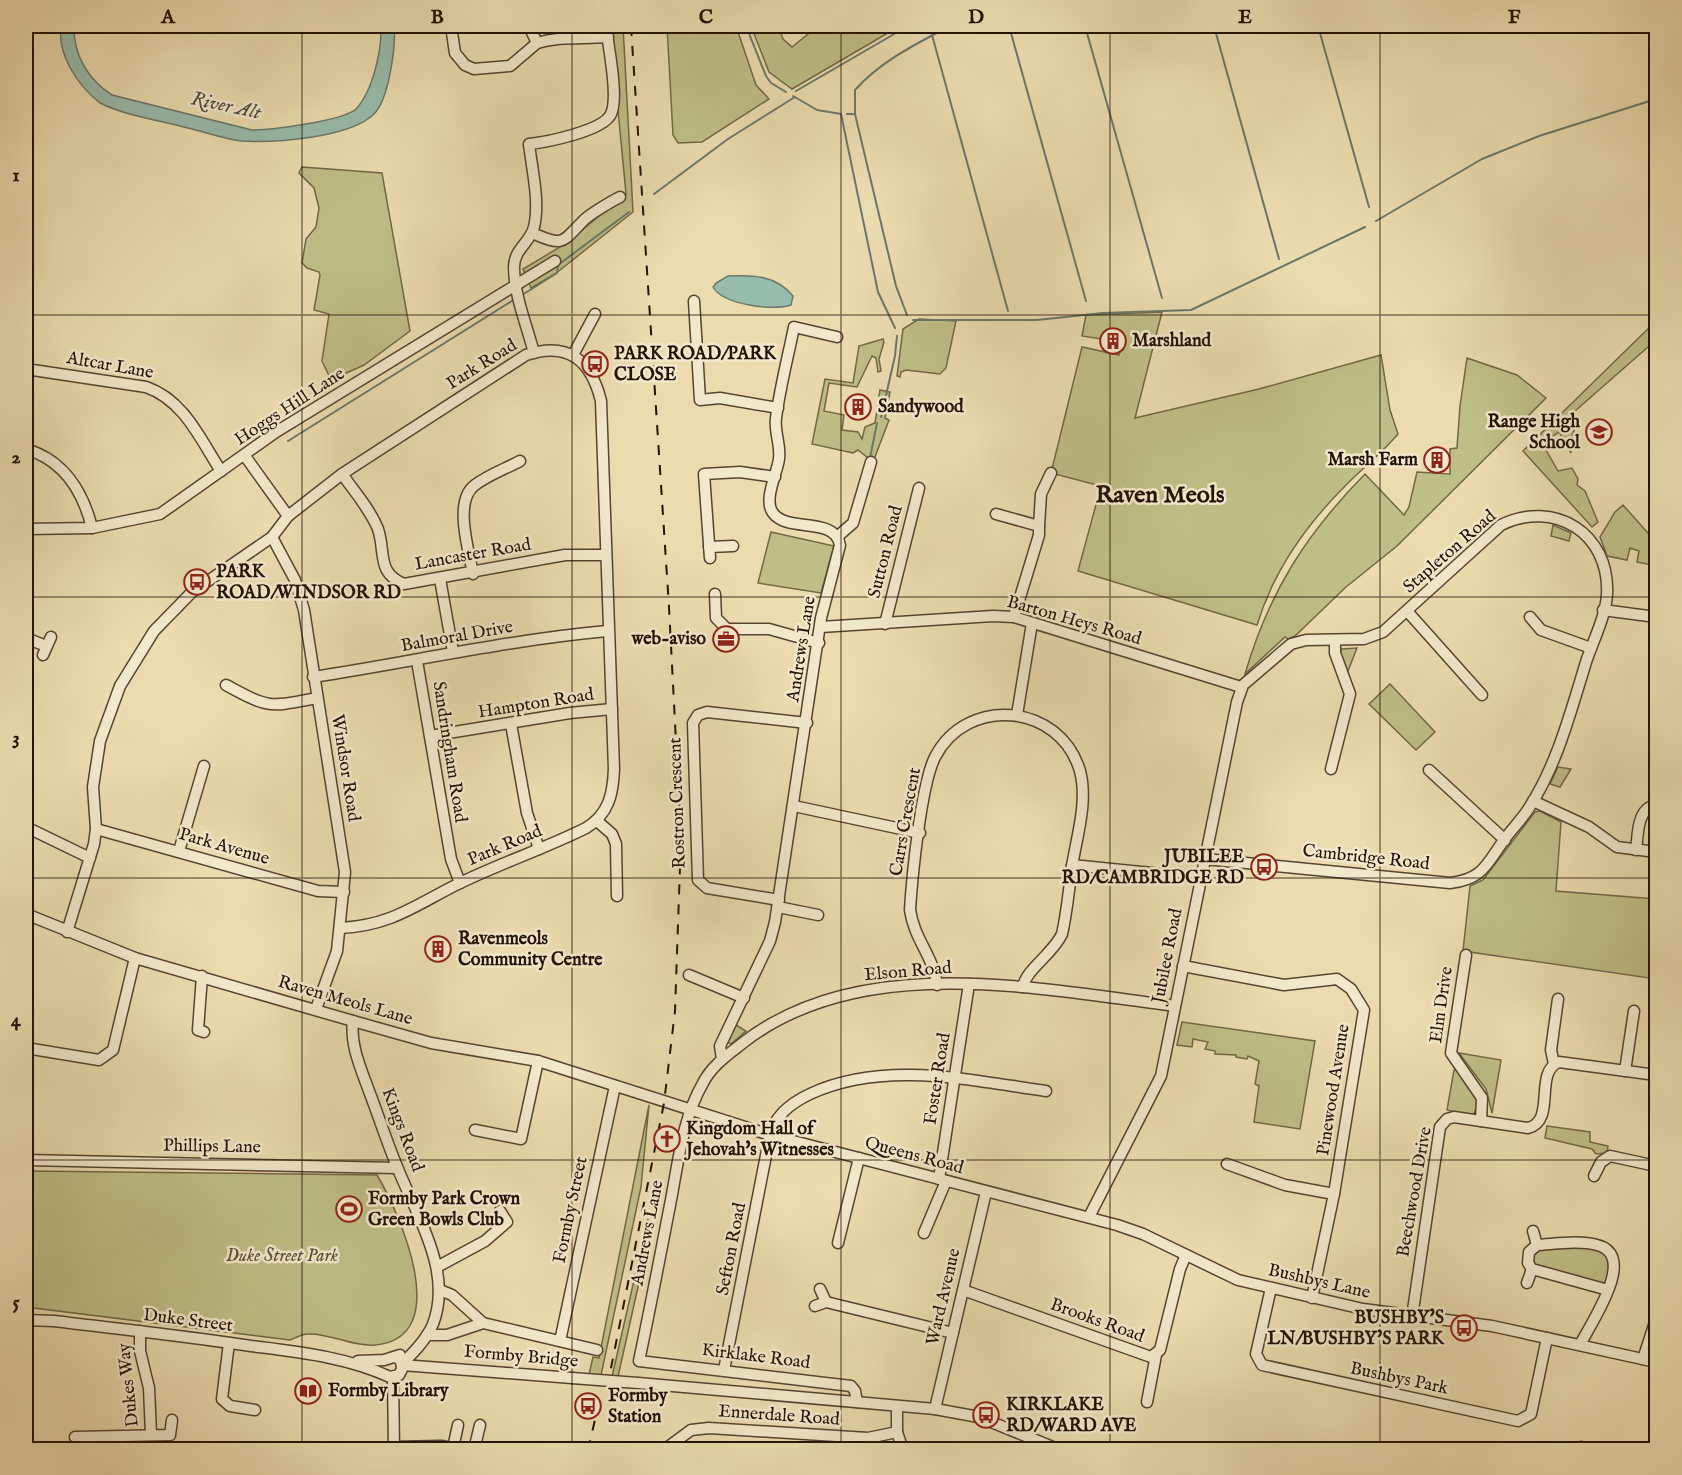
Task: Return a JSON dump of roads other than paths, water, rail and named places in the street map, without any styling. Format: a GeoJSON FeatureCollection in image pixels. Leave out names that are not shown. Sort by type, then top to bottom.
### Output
{"type":"FeatureCollection","features":[{"type":"Feature","properties":{"kind":"street"},"geometry":{"type":"LineString","coordinates":[[451,26],[455,53],[465,65],[474,69],[510,66],[537,43],[555,37],[575,40],[608,37]]}},
{"type":"Feature","properties":{"kind":"street"},"geometry":{"type":"LineString","coordinates":[[529,26],[537,43]]}},
{"type":"Feature","properties":{"kind":"street"},"geometry":{"type":"LineString","coordinates":[[534,352],[516,286],[515,257],[532,233],[536,213],[529,144],[549,142],[599,125],[610,116],[614,103],[606,26]]}},
{"type":"Feature","properties":{"kind":"street"},"geometry":{"type":"LineString","coordinates":[[532,233],[560,241],[569,238],[583,221],[620,197]]}},
{"type":"Feature","properties":{"kind":"street","name":"Hoggs Hill Lane"},"geometry":{"type":"LineString","coordinates":[[26,529],[92,528],[160,514],[276,432],[555,261]]}},
{"type":"Feature","properties":{"kind":"street"},"geometry":{"type":"LineString","coordinates":[[694,301],[700,400],[720,398],[778,408]]}},
{"type":"Feature","properties":{"kind":"street"},"geometry":{"type":"LineString","coordinates":[[594,314],[573,355],[589,370],[596,381],[601,401],[607,631],[612,709],[612,788],[609,804],[597,822],[612,834],[616,844],[617,896]]}},
{"type":"Feature","properties":{"kind":"street"},"geometry":{"type":"LineString","coordinates":[[837,337],[794,327],[778,408],[776,427],[779,459],[769,503],[776,517],[829,531],[837,537],[853,523],[871,462]]}},
{"type":"Feature","properties":{"kind":"street","name":"Park Road"},"geometry":{"type":"LineString","coordinates":[[67,932],[90,858],[96,829],[93,786],[100,741],[114,700],[129,669],[170,612],[192,592],[272,537],[288,516],[342,474],[534,352],[548,350],[573,355]]}},
{"type":"Feature","properties":{"kind":"street","name":"Altcar Lane"},"geometry":{"type":"LineString","coordinates":[[26,369],[146,387],[162,392],[179,406],[221,471]]}},
{"type":"Feature","properties":{"kind":"street"},"geometry":{"type":"LineString","coordinates":[[26,449],[55,463],[73,482],[88,513],[92,528]]}},
{"type":"Feature","properties":{"kind":"street"},"geometry":{"type":"LineString","coordinates":[[245,456],[288,516]]}},
{"type":"Feature","properties":{"kind":"street"},"geometry":{"type":"LineString","coordinates":[[473,574],[462,509],[466,495],[474,486],[520,460]]}},
{"type":"Feature","properties":{"kind":"street"},"geometry":{"type":"LineString","coordinates":[[733,546],[709,552],[704,474],[740,472],[775,477]]}},
{"type":"Feature","properties":{"kind":"street"},"geometry":{"type":"LineString","coordinates":[[1014,617],[1039,535],[1041,494],[1051,473]]}},
{"type":"Feature","properties":{"kind":"street","name":"Lancaster Road"},"geometry":{"type":"LineString","coordinates":[[342,474],[378,530],[384,565],[391,578],[404,584],[473,574],[566,555],[606,555]]}},
{"type":"Feature","properties":{"kind":"street","name":"Sutton Road"},"geometry":{"type":"LineString","coordinates":[[885,624],[919,488]]}},
{"type":"Feature","properties":{"kind":"street"},"geometry":{"type":"LineString","coordinates":[[996,514],[1039,526]]}},
{"type":"Feature","properties":{"kind":"street","name":"Stapleton Road"},"geometry":{"type":"LineString","coordinates":[[1241,687],[1291,645],[1306,640],[1335,641],[1375,636],[1407,611],[1501,525],[1520,518],[1542,515],[1574,525],[1596,549],[1602,563],[1607,585],[1603,610],[1559,748],[1533,801],[1505,840]]}},
{"type":"Feature","properties":{"kind":"street","name":"Windsor Road"},"geometry":{"type":"LineString","coordinates":[[272,537],[296,580],[304,610],[343,856],[344,892],[337,951],[316,1009]]}},
{"type":"Feature","properties":{"kind":"street","name":"Andrews Lane"},"geometry":{"type":"LineString","coordinates":[[723,1059],[719,1047],[770,940],[794,806],[821,627],[839,553],[840,544],[837,537]]}},
{"type":"Feature","properties":{"kind":"street"},"geometry":{"type":"LineString","coordinates":[[440,579],[453,652]]}},
{"type":"Feature","properties":{"kind":"street"},"geometry":{"type":"LineString","coordinates":[[715,594],[716,618],[727,629],[769,629],[819,642]]}},
{"type":"Feature","properties":{"kind":"street"},"geometry":{"type":"LineString","coordinates":[[1603,610],[1656,617]]}},
{"type":"Feature","properties":{"kind":"street"},"geometry":{"type":"LineString","coordinates":[[1407,611],[1482,695]]}},
{"type":"Feature","properties":{"kind":"street","name":"Barton Heys Road"},"geometry":{"type":"LineString","coordinates":[[821,627],[993,616],[1014,617],[1241,687]]}},
{"type":"Feature","properties":{"kind":"street"},"geometry":{"type":"LineString","coordinates":[[1530,617],[1541,630],[1591,648]]}},
{"type":"Feature","properties":{"kind":"street"},"geometry":{"type":"LineString","coordinates":[[1023,987],[1026,977],[1050,954],[1062,934],[1083,798],[1077,765],[1068,747],[1054,732],[1036,721],[1017,714],[1032,623]]}},
{"type":"Feature","properties":{"kind":"street","name":"Balmoral Drive"},"geometry":{"type":"LineString","coordinates":[[313,677],[417,661],[453,652],[607,631]]}},
{"type":"Feature","properties":{"kind":"street"},"geometry":{"type":"LineString","coordinates":[[26,638],[47,646]]}},
{"type":"Feature","properties":{"kind":"street"},"geometry":{"type":"LineString","coordinates":[[1331,769],[1350,694],[1335,653],[1335,641]]}},
{"type":"Feature","properties":{"kind":"street","name":"Sandringham Road"},"geometry":{"type":"LineString","coordinates":[[417,661],[451,859],[460,883]]}},
{"type":"Feature","properties":{"kind":"street"},"geometry":{"type":"LineString","coordinates":[[227,685],[260,703],[273,706],[317,698]]}},
{"type":"Feature","properties":{"kind":"street","name":"Jubilee Road"},"geometry":{"type":"LineString","coordinates":[[1089,1217],[1157,1088],[1241,687]]}},
{"type":"Feature","properties":{"kind":"street","name":"Hampton Road"},"geometry":{"type":"LineString","coordinates":[[430,736],[570,713],[612,709]]}},
{"type":"Feature","properties":{"kind":"street","name":"Rostron Crescent"},"geometry":{"type":"LineString","coordinates":[[778,903],[707,888],[698,880],[693,723],[698,715],[707,712],[807,723]]}},
{"type":"Feature","properties":{"kind":"street","name":"Carrs Crescent"},"geometry":{"type":"LineString","coordinates":[[938,985],[933,964],[912,926],[911,893],[928,775],[942,746],[972,721],[998,714],[1017,714]]}},
{"type":"Feature","properties":{"kind":"street"},"geometry":{"type":"LineString","coordinates":[[511,724],[527,813],[539,849]]}},
{"type":"Feature","properties":{"kind":"street"},"geometry":{"type":"LineString","coordinates":[[179,851],[203,764]]}},
{"type":"Feature","properties":{"kind":"street"},"geometry":{"type":"LineString","coordinates":[[1429,770],[1505,840]]}},
{"type":"Feature","properties":{"kind":"street"},"geometry":{"type":"LineString","coordinates":[[1533,801],[1589,827],[1610,844],[1656,852]]}},
{"type":"Feature","properties":{"kind":"street"},"geometry":{"type":"LineString","coordinates":[[794,806],[920,833]]}},
{"type":"Feature","properties":{"kind":"street"},"geometry":{"type":"LineString","coordinates":[[1636,850],[1640,820],[1646,809],[1650,807]]}},
{"type":"Feature","properties":{"kind":"street","name":"Park Road"},"geometry":{"type":"LineString","coordinates":[[341,928],[386,921],[413,910],[460,883],[597,822]]}},
{"type":"Feature","properties":{"kind":"street"},"geometry":{"type":"LineString","coordinates":[[26,827],[90,858]]}},
{"type":"Feature","properties":{"kind":"street","name":"Park Avenue"},"geometry":{"type":"LineString","coordinates":[[96,829],[318,891],[344,892]]}},
{"type":"Feature","properties":{"kind":"street","name":"Cambridge Road"},"geometry":{"type":"LineString","coordinates":[[1205,858],[1450,883],[1463,881],[1483,872],[1505,840]]}},
{"type":"Feature","properties":{"kind":"street"},"geometry":{"type":"LineString","coordinates":[[1072,865],[1201,878]]}},
{"type":"Feature","properties":{"kind":"street"},"geometry":{"type":"LineString","coordinates":[[778,903],[818,915]]}},
{"type":"Feature","properties":{"kind":"street","name":"Raven Meols Lane"},"geometry":{"type":"LineString","coordinates":[[26,914],[135,958],[431,1043],[538,1061],[661,1102]]}},
{"type":"Feature","properties":{"kind":"street","name":"Elm Drive"},"geometry":{"type":"LineString","coordinates":[[1466,955],[1466,977],[1451,1053],[1482,1098],[1481,1121]]}},
{"type":"Feature","properties":{"kind":"street"},"geometry":{"type":"LineString","coordinates":[[26,1048],[99,1060],[113,1050],[135,958]]}},
{"type":"Feature","properties":{"kind":"street","name":"Pinewood Avenue"},"geometry":{"type":"LineString","coordinates":[[1183,966],[1284,985],[1337,980],[1351,989],[1364,1010],[1334,1194],[1312,1298]]}},
{"type":"Feature","properties":{"kind":"street"},"geometry":{"type":"LineString","coordinates":[[689,975],[744,998]]}},
{"type":"Feature","properties":{"kind":"street"},"geometry":{"type":"LineString","coordinates":[[202,976],[198,1030],[204,1032]]}},
{"type":"Feature","properties":{"kind":"street","name":"Elson Road"},"geometry":{"type":"LineString","coordinates":[[690,1111],[702,1084],[723,1059],[759,1030],[808,1005],[852,993],[969,984],[1023,987],[1175,1006]]}},
{"type":"Feature","properties":{"kind":"street","name":"Foster Road"},"geometry":{"type":"LineString","coordinates":[[924,1233],[942,1180],[969,984]]}},
{"type":"Feature","properties":{"kind":"street"},"geometry":{"type":"LineString","coordinates":[[1558,999],[1551,1050],[1554,1064],[1562,1062],[1656,1076]]}},
{"type":"Feature","properties":{"kind":"street"},"geometry":{"type":"LineString","coordinates":[[1625,1071],[1634,1011]]}},
{"type":"Feature","properties":{"kind":"street","name":"Kings Road"},"geometry":{"type":"LineString","coordinates":[[353,1021],[352,1040],[397,1168],[437,1267],[440,1290],[436,1314],[427,1335],[400,1362],[401,1372],[387,1375]]}},
{"type":"Feature","properties":{"kind":"street"},"geometry":{"type":"LineString","coordinates":[[475,1130],[521,1139],[538,1061]]}},
{"type":"Feature","properties":{"kind":"street","name":"Beechwood Drive"},"geometry":{"type":"LineString","coordinates":[[1412,1317],[1440,1127],[1447,1119],[1454,1117],[1528,1128],[1538,1125],[1541,1119],[1548,1071],[1554,1064]]}},
{"type":"Feature","properties":{"kind":"street","name":"Sefton Road"},"geometry":{"type":"LineString","coordinates":[[724,1370],[770,1135],[774,1121],[782,1112],[804,1097],[832,1086],[886,1076],[955,1078],[1046,1091]]}},
{"type":"Feature","properties":{"kind":"street","name":"Formby Street"},"geometry":{"type":"LineString","coordinates":[[560,1341],[615,1086]]}},
{"type":"Feature","properties":{"kind":"street","name":"Queens Road"},"geometry":{"type":"LineString","coordinates":[[661,1102],[770,1135],[986,1192]]}},
{"type":"Feature","properties":{"kind":"street","name":"Andrews Lane"},"geometry":{"type":"LineString","coordinates":[[639,1361],[690,1111]]}},
{"type":"Feature","properties":{"kind":"street"},"geometry":{"type":"LineString","coordinates":[[1594,1176],[1601,1162],[1610,1156],[1656,1166]]}},
{"type":"Feature","properties":{"kind":"street"},"geometry":{"type":"LineString","coordinates":[[838,1243],[859,1158]]}},
{"type":"Feature","properties":{"kind":"street","name":"Phillips Lane"},"geometry":{"type":"LineString","coordinates":[[26,1160],[397,1168]]}},
{"type":"Feature","properties":{"kind":"street"},"geometry":{"type":"LineString","coordinates":[[1227,1164],[1285,1185],[1334,1194]]}},
{"type":"Feature","properties":{"kind":"street","name":"Bushbys Lane"},"geometry":{"type":"LineString","coordinates":[[986,1192],[1089,1217],[1143,1234],[1238,1280],[1312,1298],[1412,1317],[1492,1326],[1656,1362]]}},
{"type":"Feature","properties":{"kind":"street","name":"Ward Avenue"},"geometry":{"type":"LineString","coordinates":[[935,1409],[986,1192]]}},
{"type":"Feature","properties":{"kind":"street"},"geometry":{"type":"LineString","coordinates":[[437,1267],[485,1241],[507,1222],[500,1210]]}},
{"type":"Feature","properties":{"kind":"street"},"geometry":{"type":"LineString","coordinates":[[1527,1283],[1532,1269],[1528,1256],[1536,1245],[1533,1232]]}},
{"type":"Feature","properties":{"kind":"street"},"geometry":{"type":"LineString","coordinates":[[1536,1245],[1596,1244],[1607,1249],[1616,1265],[1615,1277],[1580,1345]]}},
{"type":"Feature","properties":{"kind":"street","name":"Brooks Road"},"geometry":{"type":"LineString","coordinates":[[963,1290],[1144,1356],[1156,1355],[1161,1347],[1180,1269],[1186,1255]]}},
{"type":"Feature","properties":{"kind":"street"},"geometry":{"type":"LineString","coordinates":[[1532,1269],[1608,1290]]}},
{"type":"Feature","properties":{"kind":"street","name":"Bushbys Park"},"geometry":{"type":"LineString","coordinates":[[1271,1288],[1256,1354],[1262,1365],[1518,1420],[1531,1414],[1547,1338]]}},
{"type":"Feature","properties":{"kind":"street"},"geometry":{"type":"LineString","coordinates":[[820,1289],[826,1302]]}},
{"type":"Feature","properties":{"kind":"street"},"geometry":{"type":"LineString","coordinates":[[440,1290],[452,1295],[483,1323],[597,1350]]}},
{"type":"Feature","properties":{"kind":"street"},"geometry":{"type":"LineString","coordinates":[[815,1306],[826,1302],[953,1333]]}},
{"type":"Feature","properties":{"kind":"street"},"geometry":{"type":"LineString","coordinates":[[1642,1359],[1656,1319]]}},
{"type":"Feature","properties":{"kind":"street","name":"Duke Street"},"geometry":{"type":"LineString","coordinates":[[26,1320],[140,1331],[229,1343],[345,1361],[387,1375]]}},
{"type":"Feature","properties":{"kind":"street"},"geometry":{"type":"LineString","coordinates":[[427,1335],[447,1335],[483,1323]]}},
{"type":"Feature","properties":{"kind":"street","name":"Dukes Way"},"geometry":{"type":"LineString","coordinates":[[140,1331],[140,1351],[149,1388],[151,1434]]}},
{"type":"Feature","properties":{"kind":"street"},"geometry":{"type":"LineString","coordinates":[[229,1343],[222,1399],[230,1406],[255,1410]]}},
{"type":"Feature","properties":{"kind":"street"},"geometry":{"type":"LineString","coordinates":[[1147,1402],[1156,1355]]}},
{"type":"Feature","properties":{"kind":"street"},"geometry":{"type":"LineString","coordinates":[[384,1359],[394,1448],[458,1449],[458,1425]]}},
{"type":"Feature","properties":{"kind":"street","name":"Duke Street"},"geometry":{"type":"LineString","coordinates":[[345,1361],[384,1359]]}},
{"type":"Feature","properties":{"kind":"street","name":"Formby Bridge"},"geometry":{"type":"LineString","coordinates":[[384,1359],[638,1383]]}},
{"type":"Feature","properties":{"kind":"street","name":"Kirklake Road"},"geometry":{"type":"LineString","coordinates":[[639,1361],[851,1386],[855,1391],[857,1402]]}},
{"type":"Feature","properties":{"kind":"street","name":"Kirklake Road"},"geometry":{"type":"LineString","coordinates":[[638,1383],[935,1409],[990,1421],[1060,1449]]}},
{"type":"Feature","properties":{"kind":"street"},"geometry":{"type":"LineString","coordinates":[[897,1406],[897,1432],[903,1449]]}},
{"type":"Feature","properties":{"kind":"street","name":"Dukes Way"},"geometry":{"type":"LineString","coordinates":[[75,1437],[170,1435],[172,1420]]}},
{"type":"Feature","properties":{"kind":"street"},"geometry":{"type":"LineString","coordinates":[[474,1449],[480,1425]]}},
{"type":"Feature","properties":{"kind":"street","name":"Ennerdale Road"},"geometry":{"type":"LineString","coordinates":[[664,1449],[691,1430],[709,1428],[868,1438],[897,1432]]}},
{"type":"Feature","properties":{"kind":"street","name":"Dukes Way"},"geometry":{"type":"LineString","coordinates":[[106,1437],[106,1449]]}},
{"type":"Feature","properties":{"kind":"waterway"},"geometry":{"type":"LineString","coordinates":[[746,26],[766,76],[771,83],[786,92]]}},
{"type":"Feature","properties":{"kind":"waterway"},"geometry":{"type":"LineString","coordinates":[[796,91],[908,26]]}},
{"type":"Feature","properties":{"kind":"waterway"},"geometry":{"type":"LineString","coordinates":[[847,114],[855,114],[855,90],[876,70],[950,26]]}},
{"type":"Feature","properties":{"kind":"waterway"},"geometry":{"type":"LineString","coordinates":[[1009,26],[1086,301]]}},
{"type":"Feature","properties":{"kind":"waterway"},"geometry":{"type":"LineString","coordinates":[[1085,26],[1162,298]]}},
{"type":"Feature","properties":{"kind":"waterway"},"geometry":{"type":"LineString","coordinates":[[1214,26],[1279,259]]}},
{"type":"Feature","properties":{"kind":"waterway"},"geometry":{"type":"LineString","coordinates":[[1318,26],[1369,207]]}},
{"type":"Feature","properties":{"kind":"waterway"},"geometry":{"type":"LineString","coordinates":[[932,35],[1008,311]]}},
{"type":"Feature","properties":{"kind":"waterway"},"geometry":{"type":"LineString","coordinates":[[793,96],[817,110],[841,114],[878,292],[895,328]]}},
{"type":"Feature","properties":{"kind":"waterway"},"geometry":{"type":"LineString","coordinates":[[654,194],[728,139],[795,97]]}},
{"type":"Feature","properties":{"kind":"waterway"},"geometry":{"type":"LineString","coordinates":[[1376,221],[1482,159],[1539,136],[1656,99]]}},
{"type":"Feature","properties":{"kind":"waterway"},"geometry":{"type":"LineString","coordinates":[[855,114],[896,286],[907,315]]}},
{"type":"Feature","properties":{"kind":"waterway"},"geometry":{"type":"LineString","coordinates":[[522,295],[557,273],[558,265],[629,212]]}},
{"type":"Feature","properties":{"kind":"waterway"},"geometry":{"type":"LineString","coordinates":[[913,320],[1037,320],[1103,313],[1191,310],[1365,227]]}},
{"type":"Feature","properties":{"kind":"waterway"},"geometry":{"type":"LineString","coordinates":[[288,441],[515,299]]}},
{"type":"Feature","properties":{"kind":"waterway"},"geometry":{"type":"LineString","coordinates":[[881,417],[895,356],[897,336]]}},
{"type":"Feature","properties":{"kind":"waterway"},"geometry":{"type":"LineString","coordinates":[[870,458],[877,423]]}},
{"type":"Feature","properties":{"kind":"railway"},"geometry":{"type":"LineString","coordinates":[[607,1388],[664,1103],[675,1011],[681,838],[669,607],[631,26]]}},
{"type":"Feature","properties":{"kind":"railway"},"geometry":{"type":"LineString","coordinates":[[588,1450],[600,1398]]}},
{"type":"Feature","properties":{"kind":"place","name":"Marshland"},"geometry":{"type":"Point","coordinates":[1113,341]}},
{"type":"Feature","properties":{"kind":"place","name":"PARK ROAD/PARK CLOSE"},"geometry":{"type":"Point","coordinates":[595,364]}},
{"type":"Feature","properties":{"kind":"place","name":"Sandywood"},"geometry":{"type":"Point","coordinates":[858,407]}},
{"type":"Feature","properties":{"kind":"place","name":"Range High School"},"geometry":{"type":"Point","coordinates":[1599,432]}},
{"type":"Feature","properties":{"kind":"place","name":"Marsh Farm"},"geometry":{"type":"Point","coordinates":[1437,460]}},
{"type":"Feature","properties":{"kind":"place","name":"PARK ROAD/WINDSOR RD"},"geometry":{"type":"Point","coordinates":[197,582]}},
{"type":"Feature","properties":{"kind":"place","name":"web-aviso"},"geometry":{"type":"Point","coordinates":[726,639]}},
{"type":"Feature","properties":{"kind":"place","name":"JUBILEE RD/CAMBRIDGE RD"},"geometry":{"type":"Point","coordinates":[1264,867]}},
{"type":"Feature","properties":{"kind":"place","name":"Ravenmeols Community Centre"},"geometry":{"type":"Point","coordinates":[438,949]}},
{"type":"Feature","properties":{"kind":"place","name":"Kingdom Hall of Jehovah's Witnesses"},"geometry":{"type":"Point","coordinates":[667,1139]}},
{"type":"Feature","properties":{"kind":"place","name":"Formby Park Crown Green Bowls Club"},"geometry":{"type":"Point","coordinates":[349,1209]}},
{"type":"Feature","properties":{"kind":"place","name":"BUSHBY'S LN/BUSHBY'S PARK"},"geometry":{"type":"Point","coordinates":[1464,1328]}},
{"type":"Feature","properties":{"kind":"place","name":"Formby Library"},"geometry":{"type":"Point","coordinates":[308,1391]}},
{"type":"Feature","properties":{"kind":"place","name":"Formby Station"},"geometry":{"type":"Point","coordinates":[588,1406]}},
{"type":"Feature","properties":{"kind":"place","name":"KIRKLAKE RD/WARD AVE"},"geometry":{"type":"Point","coordinates":[986,1415]}},
{"type":"Feature","properties":{"kind":"district","name":"Raven Meols"},"geometry":{"type":"Point","coordinates":[1160,495]}},
{"type":"Feature","properties":{"kind":"water label","name":"River Alt"},"geometry":{"type":"Point","coordinates":[226,106]}},
{"type":"Feature","properties":{"kind":"park label","name":"Duke Street Park"},"geometry":{"type":"Point","coordinates":[282,1256]}}]}
